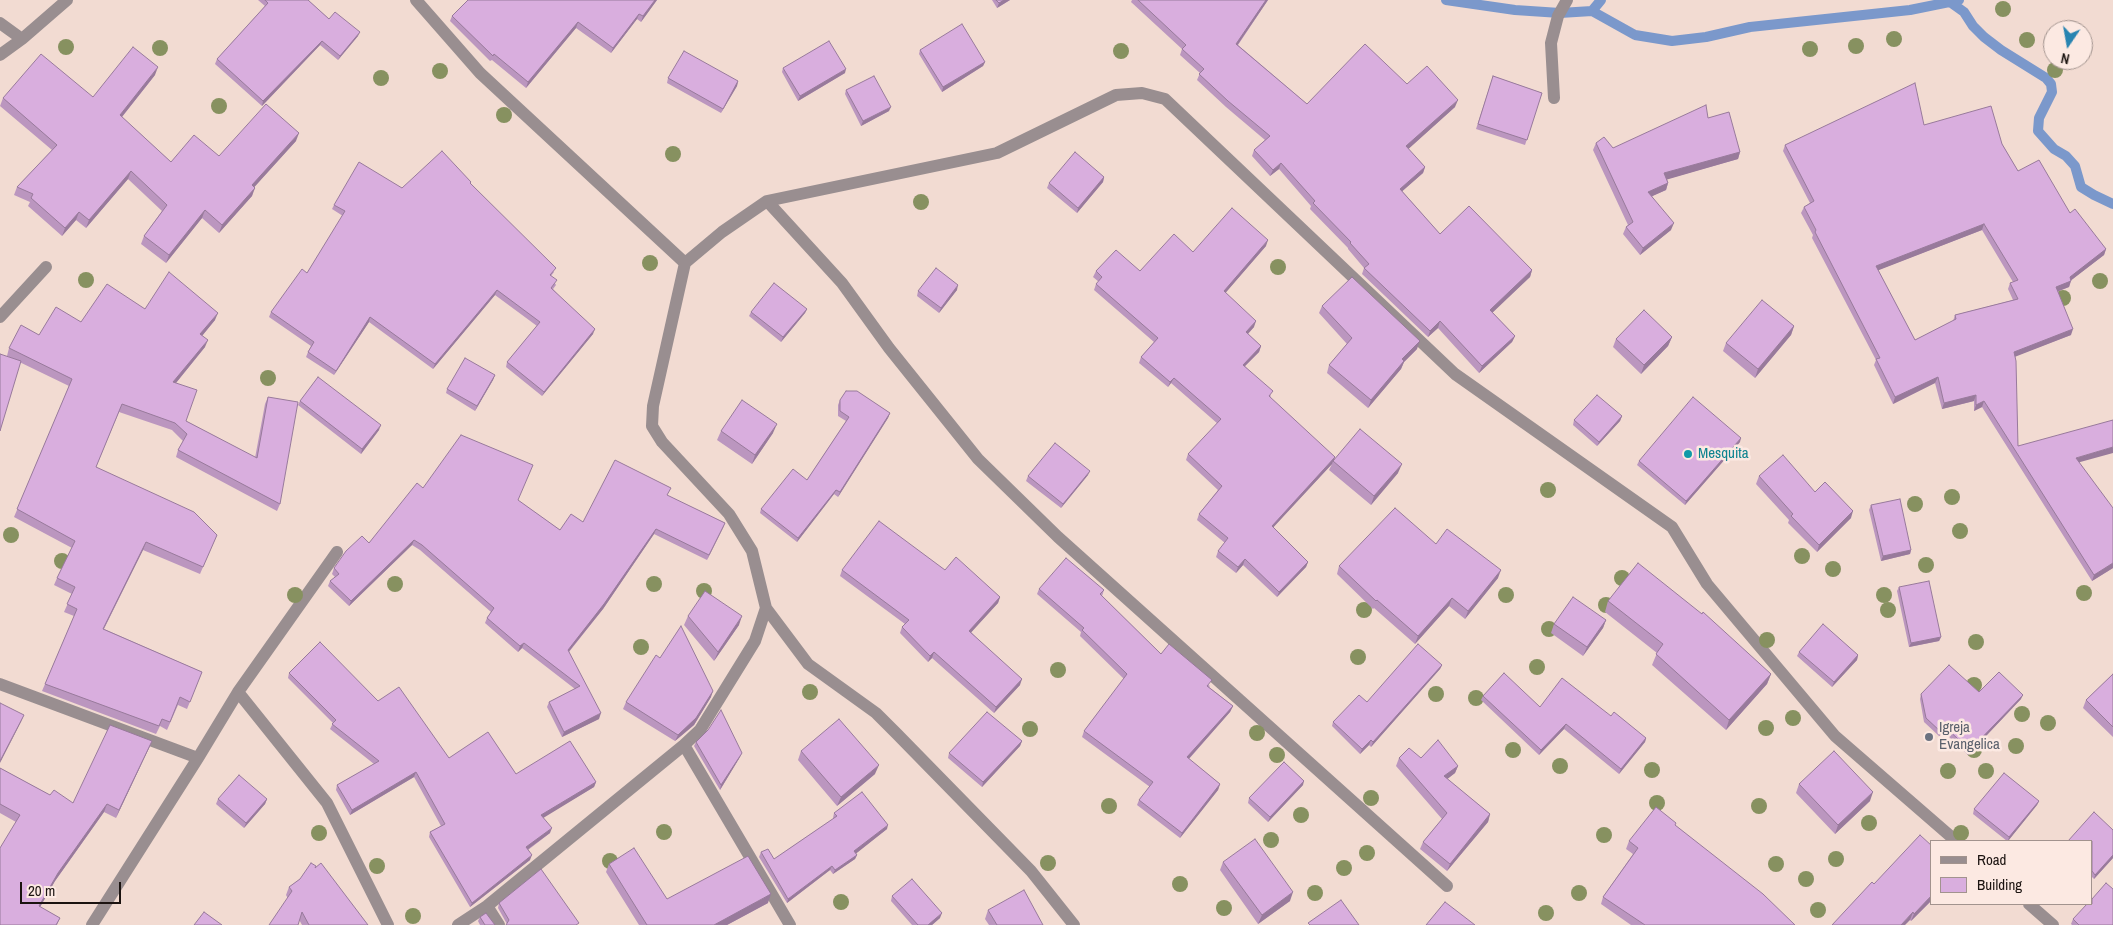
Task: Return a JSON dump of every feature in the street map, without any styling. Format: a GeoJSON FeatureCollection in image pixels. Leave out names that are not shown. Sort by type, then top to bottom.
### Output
{"type":"FeatureCollection","features":[{"type":"Feature","properties":{"kind":"street"},"geometry":{"type":"LineString","coordinates":[[0,54],[22,39],[66,0]]}},
{"type":"Feature","properties":{"kind":"street"},"geometry":{"type":"LineString","coordinates":[[416,0],[480,73],[685,263]]}},
{"type":"Feature","properties":{"kind":"street"},"geometry":{"type":"LineString","coordinates":[[1554,98],[1551,43],[1558,16],[1567,0]]}},
{"type":"Feature","properties":{"kind":"street"},"geometry":{"type":"LineString","coordinates":[[0,23],[22,39]]}},
{"type":"Feature","properties":{"kind":"street"},"geometry":{"type":"LineString","coordinates":[[1074,925],[1031,871],[898,734],[876,713],[808,664],[766,608],[752,551],[729,514],[662,442],[652,426],[654,406],[685,263],[722,232],[766,201],[997,153],[1116,96],[1142,92],[1165,99],[1455,374],[1672,527],[1707,584],[1835,736],[1955,840]]}},
{"type":"Feature","properties":{"kind":"street"},"geometry":{"type":"LineString","coordinates":[[766,201],[842,283],[889,348],[978,459],[1058,537],[1447,886]]}},
{"type":"Feature","properties":{"kind":"street"},"geometry":{"type":"LineString","coordinates":[[0,317],[46,267]]}},
{"type":"Feature","properties":{"kind":"street"},"geometry":{"type":"LineString","coordinates":[[92,925],[238,692],[337,552]]}},
{"type":"Feature","properties":{"kind":"street"},"geometry":{"type":"LineString","coordinates":[[458,925],[487,906],[700,730],[755,641],[766,608]]}},
{"type":"Feature","properties":{"kind":"street"},"geometry":{"type":"LineString","coordinates":[[0,684],[198,758]]}},
{"type":"Feature","properties":{"kind":"street"},"geometry":{"type":"LineString","coordinates":[[238,692],[326,803],[388,925]]}},
{"type":"Feature","properties":{"kind":"street"},"geometry":{"type":"LineString","coordinates":[[684,745],[790,925]]}},
{"type":"Feature","properties":{"kind":"street"},"geometry":{"type":"LineString","coordinates":[[2030,905],[2054,925]]}},
{"type":"Feature","properties":{"kind":"street"},"geometry":{"type":"LineString","coordinates":[[487,906],[499,925]]}},
{"type":"Feature","properties":{"kind":"building"},"geometry":{"type":"Polygon","coordinates":[[[265,0],[308,0],[329,19],[335,12],[360,32],[340,56],[322,41],[263,101],[217,59],[268,3],[265,0]]]}},
{"type":"Feature","properties":{"kind":"building"},"geometry":{"type":"Polygon","coordinates":[[[468,0],[655,0],[643,16],[639,14],[613,48],[578,22],[528,82],[494,54],[493,56],[452,16],[468,0]]]}},
{"type":"Feature","properties":{"kind":"building"},"geometry":{"type":"Polygon","coordinates":[[[1138,0],[1266,0],[1236,44],[1307,104],[1365,44],[1407,84],[1427,66],[1458,100],[1406,146],[1425,167],[1400,189],[1440,234],[1469,206],[1532,270],[1490,310],[1515,336],[1482,366],[1440,321],[1430,331],[1364,268],[1369,264],[1351,242],[1313,203],[1315,201],[1281,163],[1273,170],[1254,150],[1270,136],[1199,74],[1204,69],[1182,49],[1186,45],[1138,0]]]}},
{"type":"Feature","properties":{"kind":"building"},"geometry":{"type":"Polygon","coordinates":[[[962,24],[985,62],[943,87],[920,50],[962,24]]]}},
{"type":"Feature","properties":{"kind":"building"},"geometry":{"type":"Polygon","coordinates":[[[829,41],[846,69],[800,96],[783,68],[829,41]]]}},
{"type":"Feature","properties":{"kind":"building"},"geometry":{"type":"Polygon","coordinates":[[[133,47],[158,67],[120,115],[171,162],[194,135],[219,156],[266,104],[299,133],[252,185],[255,188],[222,225],[205,210],[169,255],[144,236],[167,205],[131,171],[89,220],[79,212],[65,228],[31,198],[33,194],[17,187],[57,145],[3,98],[41,54],[93,97],[133,47]]]}},
{"type":"Feature","properties":{"kind":"building"},"geometry":{"type":"Polygon","coordinates":[[[684,51],[738,81],[723,109],[668,78],[684,51]]]}},
{"type":"Feature","properties":{"kind":"building"},"geometry":{"type":"Polygon","coordinates":[[[874,76],[891,107],[863,121],[846,90],[874,76]]]}},
{"type":"Feature","properties":{"kind":"building"},"geometry":{"type":"Polygon","coordinates":[[[1493,76],[1542,93],[1527,140],[1478,124],[1493,76]]]}},
{"type":"Feature","properties":{"kind":"building"},"geometry":{"type":"Polygon","coordinates":[[[1915,83],[1924,125],[1991,106],[2002,144],[2018,171],[2039,160],[2070,213],[2075,209],[2106,249],[2070,277],[2071,281],[2056,287],[2073,329],[2014,352],[2016,361],[2018,446],[2113,420],[2113,447],[2076,458],[2113,508],[2113,563],[2094,575],[1984,401],[1976,405],[1976,395],[1944,403],[1938,377],[1895,397],[1876,359],[1880,358],[1804,207],[1814,201],[1785,145],[1915,83]],[[1984,224],[1876,266],[1915,340],[1956,319],[1955,315],[2018,299],[2010,283],[2018,280],[1984,224]]]}},
{"type":"Feature","properties":{"kind":"building"},"geometry":{"type":"Polygon","coordinates":[[[1706,105],[1708,118],[1729,112],[1740,152],[1664,173],[1668,183],[1648,192],[1674,223],[1643,248],[1626,227],[1633,222],[1596,143],[1604,137],[1613,148],[1706,105]]]}},
{"type":"Feature","properties":{"kind":"building"},"geometry":{"type":"Polygon","coordinates":[[[442,151],[470,183],[556,268],[550,275],[557,280],[551,288],[595,329],[544,392],[507,362],[540,322],[497,290],[435,364],[370,317],[336,371],[308,352],[314,342],[271,312],[302,269],[307,273],[345,211],[334,205],[359,162],[402,188],[442,151]]]}},
{"type":"Feature","properties":{"kind":"building"},"geometry":{"type":"Polygon","coordinates":[[[1075,152],[1104,177],[1078,208],[1049,183],[1075,152]]]}},
{"type":"Feature","properties":{"kind":"building"},"geometry":{"type":"Polygon","coordinates":[[[1232,208],[1268,240],[1224,291],[1256,321],[1246,332],[1261,346],[1243,365],[1273,391],[1269,396],[1335,457],[1272,526],[1308,562],[1279,592],[1245,559],[1238,567],[1218,551],[1228,538],[1199,514],[1222,486],[1188,454],[1221,419],[1174,378],[1170,382],[1141,357],[1158,338],[1096,284],[1102,277],[1096,271],[1116,250],[1140,271],[1174,234],[1193,252],[1232,208]]]}},
{"type":"Feature","properties":{"kind":"building"},"geometry":{"type":"Polygon","coordinates":[[[936,268],[958,285],[941,308],[918,291],[936,268]]]}},
{"type":"Feature","properties":{"kind":"building"},"geometry":{"type":"Polygon","coordinates":[[[169,272],[218,313],[200,334],[208,340],[173,382],[197,390],[186,421],[257,458],[268,397],[298,402],[280,504],[178,450],[187,434],[175,423],[122,404],[96,467],[194,512],[217,535],[203,567],[146,542],[103,629],[202,672],[190,702],[180,697],[170,722],[162,719],[159,726],[45,684],[77,609],[67,604],[75,587],[57,578],[75,541],[17,509],[72,379],[9,348],[21,325],[39,335],[56,307],[81,322],[107,284],[145,309],[169,272]]]}},
{"type":"Feature","properties":{"kind":"building"},"geometry":{"type":"Polygon","coordinates":[[[1352,277],[1420,341],[1402,359],[1404,361],[1371,400],[1329,365],[1352,338],[1322,306],[1352,277]]]}},
{"type":"Feature","properties":{"kind":"building"},"geometry":{"type":"Polygon","coordinates":[[[774,283],[807,309],[783,337],[751,312],[774,283]]]}},
{"type":"Feature","properties":{"kind":"building"},"geometry":{"type":"Polygon","coordinates":[[[1762,300],[1794,326],[1758,369],[1726,343],[1762,300]]]}},
{"type":"Feature","properties":{"kind":"building"},"geometry":{"type":"Polygon","coordinates":[[[1644,310],[1672,337],[1644,365],[1616,339],[1644,310]]]}},
{"type":"Feature","properties":{"kind":"building"},"geometry":{"type":"Polygon","coordinates":[[[0,354],[21,361],[0,431],[0,354]]]}},
{"type":"Feature","properties":{"kind":"building"},"geometry":{"type":"Polygon","coordinates":[[[465,358],[495,375],[477,406],[447,389],[465,358]]]}},
{"type":"Feature","properties":{"kind":"building"},"geometry":{"type":"Polygon","coordinates":[[[318,377],[381,425],[362,449],[300,401],[318,377]]]}},
{"type":"Feature","properties":{"kind":"building"},"geometry":{"type":"Polygon","coordinates":[[[846,391],[857,391],[890,413],[840,492],[836,490],[798,538],[761,509],[793,469],[807,480],[849,417],[840,411],[840,400],[846,391]]]}},
{"type":"Feature","properties":{"kind":"building"},"geometry":{"type":"Polygon","coordinates":[[[1597,395],[1622,416],[1599,442],[1574,420],[1597,395]]]}},
{"type":"Feature","properties":{"kind":"building","name":"Mesquita"},"geometry":{"type":"Polygon","coordinates":[[[1693,397],[1741,438],[1686,501],[1639,461],[1693,397]]]}},
{"type":"Feature","properties":{"kind":"building"},"geometry":{"type":"Polygon","coordinates":[[[742,400],[777,424],[755,455],[721,431],[742,400]]]}},
{"type":"Feature","properties":{"kind":"building"},"geometry":{"type":"Polygon","coordinates":[[[1360,429],[1402,464],[1374,496],[1333,461],[1360,429]]]}},
{"type":"Feature","properties":{"kind":"building"},"geometry":{"type":"Polygon","coordinates":[[[461,435],[533,465],[518,500],[560,530],[571,514],[583,522],[615,460],[671,488],[667,495],[725,523],[709,555],[656,529],[604,604],[568,650],[601,713],[564,732],[549,702],[580,686],[524,643],[520,646],[487,618],[494,608],[422,545],[414,540],[351,601],[330,581],[339,574],[334,568],[346,551],[362,536],[369,543],[417,483],[423,488],[461,435]]]}},
{"type":"Feature","properties":{"kind":"building"},"geometry":{"type":"Polygon","coordinates":[[[1055,443],[1090,471],[1063,504],[1028,476],[1055,443]]]}},
{"type":"Feature","properties":{"kind":"building"},"geometry":{"type":"Polygon","coordinates":[[[1783,455],[1815,492],[1825,482],[1853,511],[1819,545],[1791,516],[1793,514],[1759,476],[1783,455]]]}},
{"type":"Feature","properties":{"kind":"building"},"geometry":{"type":"Polygon","coordinates":[[[1900,499],[1911,550],[1883,556],[1871,505],[1900,499]]]}},
{"type":"Feature","properties":{"kind":"building"},"geometry":{"type":"Polygon","coordinates":[[[1395,508],[1436,544],[1447,529],[1501,570],[1468,611],[1452,598],[1418,636],[1376,601],[1339,566],[1395,508]]]}},
{"type":"Feature","properties":{"kind":"building"},"geometry":{"type":"Polygon","coordinates":[[[879,521],[945,570],[956,557],[1000,597],[969,631],[1022,679],[996,707],[934,652],[930,656],[902,627],[909,620],[842,570],[879,521]]]}},
{"type":"Feature","properties":{"kind":"building"},"geometry":{"type":"Polygon","coordinates":[[[1066,558],[1104,590],[1100,594],[1161,654],[1169,644],[1212,680],[1207,686],[1233,706],[1187,757],[1220,784],[1182,833],[1139,800],[1153,782],[1084,731],[1127,674],[1082,630],[1084,628],[1039,589],[1066,558]]]}},
{"type":"Feature","properties":{"kind":"building"},"geometry":{"type":"Polygon","coordinates":[[[1638,563],[1702,614],[1703,612],[1771,674],[1729,720],[1656,654],[1663,644],[1608,601],[1638,563]]]}},
{"type":"Feature","properties":{"kind":"building"},"geometry":{"type":"Polygon","coordinates":[[[1929,581],[1941,637],[1911,643],[1899,587],[1929,581]]]}},
{"type":"Feature","properties":{"kind":"building"},"geometry":{"type":"Polygon","coordinates":[[[705,591],[742,616],[718,652],[688,616],[705,591]]]}},
{"type":"Feature","properties":{"kind":"building"},"geometry":{"type":"Polygon","coordinates":[[[1573,597],[1606,620],[1587,647],[1554,624],[1573,597]]]}},
{"type":"Feature","properties":{"kind":"building"},"geometry":{"type":"Polygon","coordinates":[[[1823,624],[1858,655],[1834,682],[1799,652],[1823,624]]]}},
{"type":"Feature","properties":{"kind":"building"},"geometry":{"type":"Polygon","coordinates":[[[681,626],[713,691],[696,718],[678,735],[626,702],[656,655],[660,658],[681,626]]]}},
{"type":"Feature","properties":{"kind":"building"},"geometry":{"type":"Polygon","coordinates":[[[320,642],[378,701],[399,687],[449,758],[488,732],[516,774],[570,741],[596,782],[541,815],[552,828],[526,847],[532,855],[472,903],[430,832],[445,824],[416,772],[352,810],[337,785],[379,761],[332,724],[336,720],[289,673],[320,642]]]}},
{"type":"Feature","properties":{"kind":"building"},"geometry":{"type":"Polygon","coordinates":[[[1418,644],[1442,665],[1373,742],[1371,740],[1362,749],[1333,722],[1359,695],[1367,702],[1418,644]]]}},
{"type":"Feature","properties":{"kind":"building"},"geometry":{"type":"Polygon","coordinates":[[[1949,665],[1979,692],[1999,672],[2023,695],[1970,750],[1945,727],[1941,732],[1926,718],[1921,694],[1949,665]]]}},
{"type":"Feature","properties":{"kind":"building"},"geometry":{"type":"Polygon","coordinates":[[[1504,673],[1540,707],[1562,678],[1611,716],[1614,712],[1646,738],[1621,769],[1566,724],[1541,750],[1483,696],[1504,673]]]}},
{"type":"Feature","properties":{"kind":"building"},"geometry":{"type":"Polygon","coordinates":[[[2113,674],[2113,727],[2086,700],[2113,674]]]}},
{"type":"Feature","properties":{"kind":"building"},"geometry":{"type":"Polygon","coordinates":[[[0,703],[24,715],[0,761],[0,703]]]}},
{"type":"Feature","properties":{"kind":"building"},"geometry":{"type":"Polygon","coordinates":[[[721,710],[742,753],[721,785],[696,742],[708,730],[721,710]]]}},
{"type":"Feature","properties":{"kind":"building"},"geometry":{"type":"Polygon","coordinates":[[[987,712],[1022,741],[983,782],[949,753],[987,712]]]}},
{"type":"Feature","properties":{"kind":"building"},"geometry":{"type":"Polygon","coordinates":[[[839,719],[879,765],[841,797],[801,751],[839,719]]]}},
{"type":"Feature","properties":{"kind":"building"},"geometry":{"type":"Polygon","coordinates":[[[110,725],[152,741],[119,810],[107,804],[58,873],[39,906],[60,918],[56,925],[0,925],[0,848],[20,815],[0,804],[0,768],[50,795],[54,790],[73,803],[110,725]]]}},
{"type":"Feature","properties":{"kind":"building"},"geometry":{"type":"Polygon","coordinates":[[[1438,740],[1458,766],[1444,776],[1490,814],[1450,864],[1423,842],[1447,813],[1399,758],[1409,748],[1421,758],[1438,740]]]}},
{"type":"Feature","properties":{"kind":"building"},"geometry":{"type":"Polygon","coordinates":[[[1834,751],[1873,792],[1838,825],[1799,784],[1834,751]]]}},
{"type":"Feature","properties":{"kind":"building"},"geometry":{"type":"Polygon","coordinates":[[[1284,762],[1304,781],[1270,817],[1249,798],[1284,762]]]}},
{"type":"Feature","properties":{"kind":"building"},"geometry":{"type":"Polygon","coordinates":[[[2004,773],[2039,801],[2009,837],[1974,809],[2004,773]]]}},
{"type":"Feature","properties":{"kind":"building"},"geometry":{"type":"Polygon","coordinates":[[[239,775],[267,799],[246,823],[218,799],[239,775]]]}},
{"type":"Feature","properties":{"kind":"building"},"geometry":{"type":"Polygon","coordinates":[[[862,792],[888,825],[854,851],[857,855],[835,870],[832,866],[788,899],[761,852],[768,849],[774,859],[837,816],[834,813],[862,792]]]}},
{"type":"Feature","properties":{"kind":"building"},"geometry":{"type":"Polygon","coordinates":[[[1656,807],[1676,823],[1675,825],[1763,894],[1795,925],[1645,925],[1603,897],[1638,848],[1629,841],[1656,807]]]}},
{"type":"Feature","properties":{"kind":"building"},"geometry":{"type":"Polygon","coordinates":[[[2094,812],[2113,830],[2113,855],[2095,875],[2093,872],[2093,840],[2069,840],[2094,812]]]}},
{"type":"Feature","properties":{"kind":"building"},"geometry":{"type":"Polygon","coordinates":[[[1920,835],[1930,844],[1930,897],[1901,925],[1832,925],[1872,882],[1874,884],[1920,835]]]}},
{"type":"Feature","properties":{"kind":"building"},"geometry":{"type":"Polygon","coordinates":[[[1255,839],[1293,892],[1262,915],[1223,862],[1255,839]]]}},
{"type":"Feature","properties":{"kind":"building"},"geometry":{"type":"Polygon","coordinates":[[[634,848],[667,899],[748,856],[771,894],[714,925],[647,925],[609,864],[634,848]]]}},
{"type":"Feature","properties":{"kind":"building"},"geometry":{"type":"Polygon","coordinates":[[[311,863],[316,866],[315,868],[321,863],[368,925],[309,925],[302,912],[298,925],[269,925],[292,891],[289,887],[300,879],[311,863]]]}},
{"type":"Feature","properties":{"kind":"building"},"geometry":{"type":"Polygon","coordinates":[[[541,869],[579,923],[576,925],[506,925],[509,920],[499,903],[541,869]]]}},
{"type":"Feature","properties":{"kind":"building"},"geometry":{"type":"Polygon","coordinates":[[[912,879],[942,913],[928,925],[918,925],[892,896],[912,879]]]}},
{"type":"Feature","properties":{"kind":"building"},"geometry":{"type":"Polygon","coordinates":[[[2106,883],[2113,889],[2113,925],[2079,925],[2073,919],[2086,905],[2093,905],[2093,898],[2106,883]]]}},
{"type":"Feature","properties":{"kind":"building"},"geometry":{"type":"Polygon","coordinates":[[[1024,890],[1043,925],[997,925],[988,910],[1024,890]]]}},
{"type":"Feature","properties":{"kind":"building"},"geometry":{"type":"Polygon","coordinates":[[[1341,900],[1359,925],[1310,925],[1308,923],[1341,900]]]}},
{"type":"Feature","properties":{"kind":"building"},"geometry":{"type":"Polygon","coordinates":[[[1445,902],[1475,925],[1426,925],[1445,902]]]}},
{"type":"Feature","properties":{"kind":"building"},"geometry":{"type":"Polygon","coordinates":[[[204,912],[222,925],[194,925],[204,912]]]}},
{"type":"Feature","properties":{"kind":"building"},"geometry":{"type":"Polygon","coordinates":[[[486,913],[495,925],[485,925],[480,917],[486,913]]]}},
{"type":"Feature","properties":{"kind":"waterway"},"geometry":{"type":"LineString","coordinates":[[1446,0],[1515,10],[1560,13],[1592,11],[1601,0]]}},
{"type":"Feature","properties":{"kind":"waterway"},"geometry":{"type":"LineString","coordinates":[[1592,11],[1635,35],[1672,41],[1706,37],[1750,27],[1910,10],[1959,0]]}},
{"type":"Feature","properties":{"kind":"waterway"},"geometry":{"type":"LineString","coordinates":[[1950,2],[1964,12],[1973,26],[1984,37],[2046,78],[2051,84],[2052,92],[2039,118],[2038,131],[2054,149],[2066,156],[2075,166],[2081,187],[2113,204]]}},
{"type":"Feature","properties":{"kind":"place","name":"Mesquita"},"geometry":{"type":"Point","coordinates":[1688,454]}},
{"type":"Feature","properties":{"kind":"place","name":"Igreja Evangelica"},"geometry":{"type":"Point","coordinates":[1929,737]}}]}
